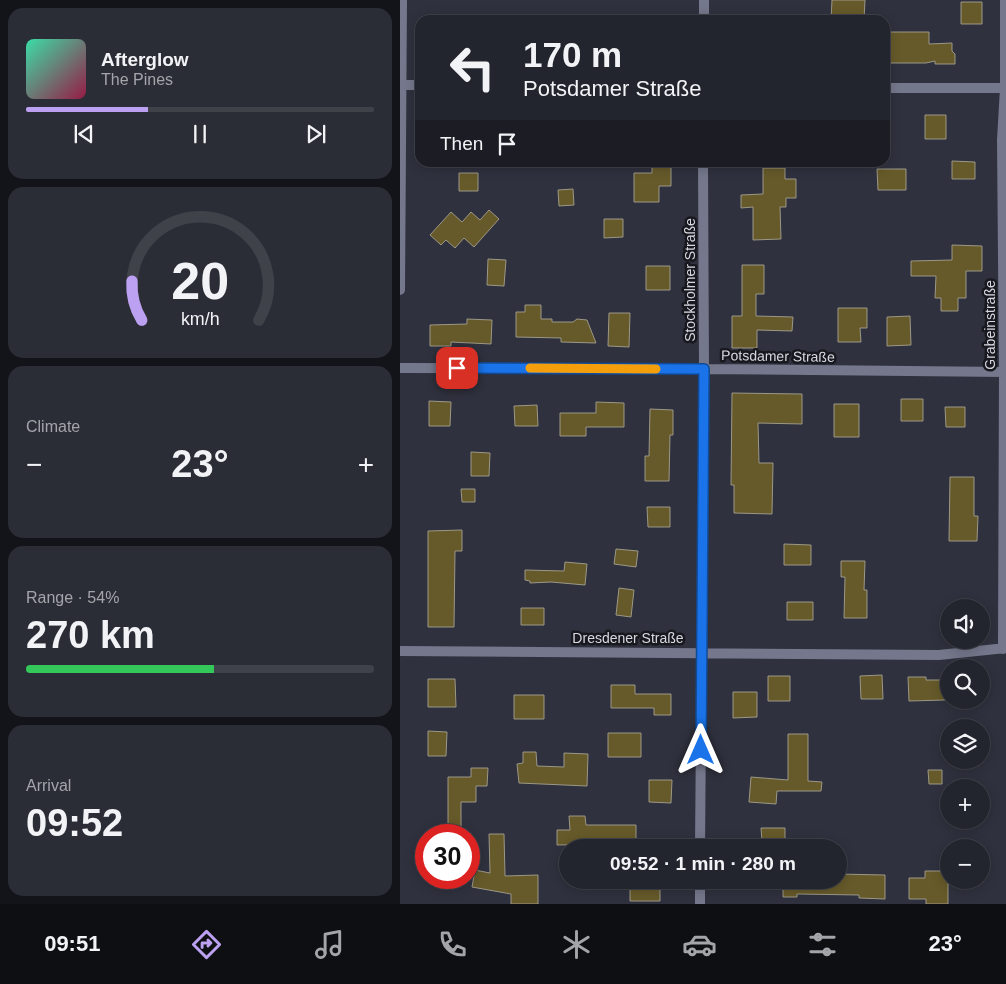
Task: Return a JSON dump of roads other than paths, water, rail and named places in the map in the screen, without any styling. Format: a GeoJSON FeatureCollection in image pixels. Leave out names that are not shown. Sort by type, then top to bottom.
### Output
{"type":"FeatureCollection","features":[{"type":"Feature","properties":{"kind":"street"},"geometry":{"type":"LineString","coordinates":[[400,290],[402,0]]}},
{"type":"Feature","properties":{"kind":"street"},"geometry":{"type":"LineString","coordinates":[[704,0],[704,15]]}},
{"type":"Feature","properties":{"kind":"street","name":"Grabeinstraße"},"geometry":{"type":"LineString","coordinates":[[1004,649],[1005,372],[1002,140],[1006,88],[1005,0]]}},
{"type":"Feature","properties":{"kind":"street"},"geometry":{"type":"LineString","coordinates":[[401,85],[415,85]]}},
{"type":"Feature","properties":{"kind":"street"},"geometry":{"type":"LineString","coordinates":[[890,88],[1006,88]]}},
{"type":"Feature","properties":{"kind":"street","name":"Stockholmer Straße"},"geometry":{"type":"LineString","coordinates":[[700,839],[704,369],[703,167]]}},
{"type":"Feature","properties":{"kind":"street","name":"Potsdamer Straße"},"geometry":{"type":"LineString","coordinates":[[400,368],[1005,372]]}},
{"type":"Feature","properties":{"kind":"street","name":"Dresdener Straße"},"geometry":{"type":"LineString","coordinates":[[400,651],[939,655],[1004,649]]}},
{"type":"Feature","properties":{"kind":"street"},"geometry":{"type":"LineString","coordinates":[[700,889],[700,904]]}}]}
